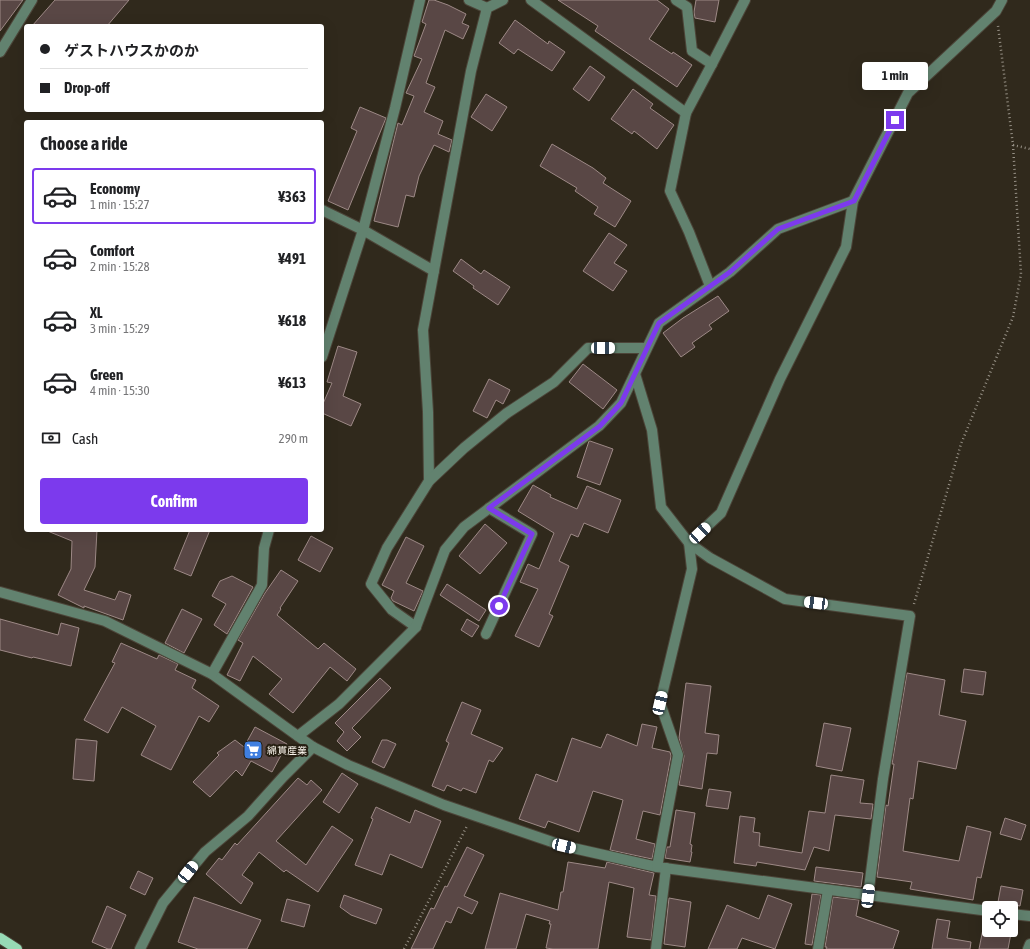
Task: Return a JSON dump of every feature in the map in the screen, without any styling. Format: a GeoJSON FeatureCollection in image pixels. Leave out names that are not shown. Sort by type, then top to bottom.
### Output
{"type":"FeatureCollection","features":[{"type":"Feature","properties":{"kind":"main road"},"geometry":{"type":"LineString","coordinates":[[0,938],[17,949]]}},
{"type":"Feature","properties":{"kind":"street"},"geometry":{"type":"LineString","coordinates":[[0,52],[32,0]]}},
{"type":"Feature","properties":{"kind":"street"},"geometry":{"type":"LineString","coordinates":[[324,351],[363,230],[395,108],[420,0]]}},
{"type":"Feature","properties":{"kind":"street"},"geometry":{"type":"LineString","coordinates":[[469,0],[487,8],[504,0]]}},
{"type":"Feature","properties":{"kind":"street"},"geometry":{"type":"LineString","coordinates":[[531,0],[686,113]]}},
{"type":"Feature","properties":{"kind":"street"},"geometry":{"type":"LineString","coordinates":[[676,0],[686,3],[692,51],[712,64]]}},
{"type":"Feature","properties":{"kind":"street"},"geometry":{"type":"LineString","coordinates":[[710,286],[689,232],[670,191],[686,113],[745,0]]}},
{"type":"Feature","properties":{"kind":"street"},"geometry":{"type":"LineString","coordinates":[[689,543],[721,513],[780,379],[846,247],[854,201],[908,93],[996,11],[1002,0]]}},
{"type":"Feature","properties":{"kind":"street"},"geometry":{"type":"LineString","coordinates":[[429,481],[428,412],[423,330],[471,71],[487,8]]}},
{"type":"Feature","properties":{"kind":"street"},"geometry":{"type":"LineString","coordinates":[[298,736],[339,704],[416,627],[445,550],[464,527],[600,426],[621,403],[659,323],[730,272],[778,229],[854,201]]}},
{"type":"Feature","properties":{"kind":"street"},"geometry":{"type":"LineString","coordinates":[[324,211],[363,230],[434,271]]}},
{"type":"Feature","properties":{"kind":"street"},"geometry":{"type":"LineString","coordinates":[[416,627],[392,610],[371,584],[386,548],[429,481],[464,448],[507,413],[554,382],[588,348],[646,348]]}},
{"type":"Feature","properties":{"kind":"street"},"geometry":{"type":"LineString","coordinates":[[635,374],[652,430],[661,507],[689,543],[710,558],[785,599],[910,616],[882,780],[868,896]]}},
{"type":"Feature","properties":{"kind":"street"},"geometry":{"type":"LineString","coordinates":[[486,634],[532,534],[489,508]]}},
{"type":"Feature","properties":{"kind":"street"},"geometry":{"type":"LineString","coordinates":[[212,674],[262,585],[264,548],[268,532]]}},
{"type":"Feature","properties":{"kind":"street"},"geometry":{"type":"LineString","coordinates":[[656,949],[662,867],[678,755],[660,703],[692,569],[689,543]]}},
{"type":"Feature","properties":{"kind":"street"},"geometry":{"type":"LineString","coordinates":[[0,592],[105,621],[212,674],[314,747],[348,765],[444,805],[564,846],[662,867],[868,896],[982,910]]}},
{"type":"Feature","properties":{"kind":"street"},"geometry":{"type":"LineString","coordinates":[[140,949],[164,903],[205,852],[248,816],[283,777],[314,747]]}},
{"type":"Feature","properties":{"kind":"street"},"geometry":{"type":"LineString","coordinates":[[818,949],[828,890]]}},
{"type":"Feature","properties":{"kind":"street"},"geometry":{"type":"LineString","coordinates":[[1018,915],[1030,916]]}},
{"type":"Feature","properties":{"kind":"street"},"geometry":{"type":"LineString","coordinates":[[1028,949],[1030,944]]}},
{"type":"Feature","properties":{"kind":"path"},"geometry":{"type":"LineString","coordinates":[[910,616],[961,444],[1012,317],[1021,274],[1014,145],[996,11]]}},
{"type":"Feature","properties":{"kind":"path"},"geometry":{"type":"LineString","coordinates":[[1014,145],[1030,149]]}},
{"type":"Feature","properties":{"kind":"path"},"geometry":{"type":"LineString","coordinates":[[404,949],[473,815]]}},
{"type":"Feature","properties":{"kind":"building"},"geometry":{"type":"Polygon","coordinates":[[[0,0],[23,0],[0,31],[0,0]]]}},
{"type":"Feature","properties":{"kind":"building"},"geometry":{"type":"Polygon","coordinates":[[[55,0],[129,0],[109,24],[34,24],[55,0]]]}},
{"type":"Feature","properties":{"kind":"building"},"geometry":{"type":"Polygon","coordinates":[[[429,0],[434,0],[448,5],[466,14],[462,23],[469,26],[463,39],[445,30],[426,83],[435,87],[424,112],[443,121],[438,134],[452,140],[449,152],[434,145],[419,176],[414,197],[406,195],[398,227],[374,221],[398,123],[402,125],[414,96],[406,93],[422,59],[414,56],[426,24],[422,22],[429,0]]]}},
{"type":"Feature","properties":{"kind":"building"},"geometry":{"type":"Polygon","coordinates":[[[558,0],[657,0],[669,9],[649,39],[672,54],[673,52],[692,65],[677,87],[595,31],[598,26],[558,0]]]}},
{"type":"Feature","properties":{"kind":"building"},"geometry":{"type":"Polygon","coordinates":[[[696,0],[719,0],[715,22],[695,18],[694,12],[696,0]]]}},
{"type":"Feature","properties":{"kind":"building"},"geometry":{"type":"Polygon","coordinates":[[[515,20],[548,44],[549,41],[565,52],[552,71],[518,49],[514,54],[499,43],[515,20]]]}},
{"type":"Feature","properties":{"kind":"building"},"geometry":{"type":"Polygon","coordinates":[[[590,66],[605,77],[589,101],[573,89],[590,66]]]}},
{"type":"Feature","properties":{"kind":"building"},"geometry":{"type":"Polygon","coordinates":[[[633,89],[653,104],[650,108],[674,125],[657,149],[634,131],[632,134],[611,119],[633,89]]]}},
{"type":"Feature","properties":{"kind":"building"},"geometry":{"type":"Polygon","coordinates":[[[486,94],[507,107],[492,131],[471,117],[486,94]]]}},
{"type":"Feature","properties":{"kind":"building"},"geometry":{"type":"Polygon","coordinates":[[[360,107],[386,118],[348,210],[328,201],[357,131],[351,128],[360,107]]]}},
{"type":"Feature","properties":{"kind":"building"},"geometry":{"type":"Polygon","coordinates":[[[552,144],[593,168],[606,178],[603,183],[631,201],[615,227],[594,214],[598,207],[575,191],[577,188],[540,166],[552,144]]]}},
{"type":"Feature","properties":{"kind":"building"},"geometry":{"type":"Polygon","coordinates":[[[609,233],[627,245],[614,263],[627,271],[613,291],[583,271],[609,233]]]}},
{"type":"Feature","properties":{"kind":"building"},"geometry":{"type":"Polygon","coordinates":[[[461,259],[481,274],[484,270],[510,287],[498,305],[473,288],[474,286],[453,271],[461,259]]]}},
{"type":"Feature","properties":{"kind":"building"},"geometry":{"type":"Polygon","coordinates":[[[718,296],[729,311],[709,325],[712,329],[692,343],[695,347],[681,357],[663,333],[683,318],[718,296]]]}},
{"type":"Feature","properties":{"kind":"building"},"geometry":{"type":"Polygon","coordinates":[[[338,346],[357,352],[343,396],[361,404],[351,426],[324,414],[324,401],[332,383],[327,382],[338,346]]]}},
{"type":"Feature","properties":{"kind":"building"},"geometry":{"type":"Polygon","coordinates":[[[583,364],[617,390],[603,409],[569,382],[583,364]]]}},
{"type":"Feature","properties":{"kind":"building"},"geometry":{"type":"Polygon","coordinates":[[[489,379],[510,390],[503,404],[496,400],[487,418],[473,411],[489,379]]]}},
{"type":"Feature","properties":{"kind":"building"},"geometry":{"type":"Polygon","coordinates":[[[589,441],[613,449],[600,485],[577,477],[589,441]]]}},
{"type":"Feature","properties":{"kind":"building"},"geometry":{"type":"Polygon","coordinates":[[[533,485],[551,495],[550,497],[577,509],[587,486],[621,500],[608,533],[584,523],[578,537],[571,534],[559,561],[569,566],[549,614],[553,616],[539,647],[515,636],[538,589],[520,582],[528,564],[539,569],[554,533],[518,511],[533,485]]]}},
{"type":"Feature","properties":{"kind":"building"},"geometry":{"type":"Polygon","coordinates":[[[485,524],[507,543],[480,574],[459,556],[485,524]]]}},
{"type":"Feature","properties":{"kind":"building"},"geometry":{"type":"Polygon","coordinates":[[[50,532],[97,532],[95,567],[84,590],[115,600],[119,591],[131,595],[123,620],[84,606],[84,608],[58,595],[71,569],[72,541],[50,532]]]}},
{"type":"Feature","properties":{"kind":"building"},"geometry":{"type":"Polygon","coordinates":[[[189,532],[209,532],[191,576],[174,569],[189,532]]]}},
{"type":"Feature","properties":{"kind":"building"},"geometry":{"type":"Polygon","coordinates":[[[311,536],[333,548],[320,572],[298,560],[311,536]]]}},
{"type":"Feature","properties":{"kind":"building"},"geometry":{"type":"Polygon","coordinates":[[[406,537],[424,546],[406,583],[423,591],[414,611],[393,601],[391,598],[394,591],[382,585],[406,537]]]}},
{"type":"Feature","properties":{"kind":"building"},"geometry":{"type":"Polygon","coordinates":[[[281,570],[298,581],[277,615],[318,649],[324,643],[356,669],[347,681],[330,667],[293,713],[269,694],[282,679],[253,656],[240,681],[227,675],[243,643],[238,640],[265,593],[281,570]]]}},
{"type":"Feature","properties":{"kind":"building"},"geometry":{"type":"Polygon","coordinates":[[[232,576],[253,587],[227,634],[214,625],[226,604],[212,596],[220,581],[232,576]]]}},
{"type":"Feature","properties":{"kind":"building"},"geometry":{"type":"Polygon","coordinates":[[[447,584],[486,610],[479,621],[440,595],[447,584]]]}},
{"type":"Feature","properties":{"kind":"building"},"geometry":{"type":"Polygon","coordinates":[[[182,609],[202,619],[184,653],[165,643],[182,609]]]}},
{"type":"Feature","properties":{"kind":"building"},"geometry":{"type":"Polygon","coordinates":[[[0,619],[58,635],[61,623],[79,628],[71,666],[0,650],[0,619]]]}},
{"type":"Feature","properties":{"kind":"building"},"geometry":{"type":"Polygon","coordinates":[[[467,619],[479,626],[472,637],[461,630],[467,619]]]}},
{"type":"Feature","properties":{"kind":"building"},"geometry":{"type":"Polygon","coordinates":[[[121,643],[157,659],[159,655],[178,664],[175,670],[196,680],[192,688],[219,706],[209,722],[199,716],[171,770],[141,755],[156,726],[122,707],[108,733],[84,720],[115,663],[112,662],[121,643]]]}},
{"type":"Feature","properties":{"kind":"building"},"geometry":{"type":"Polygon","coordinates":[[[964,669],[986,672],[983,695],[961,692],[964,669]]]}},
{"type":"Feature","properties":{"kind":"building"},"geometry":{"type":"Polygon","coordinates":[[[907,673],[945,680],[939,715],[966,721],[956,769],[918,761],[913,799],[910,798],[903,851],[959,861],[967,826],[991,832],[981,878],[977,877],[973,900],[910,889],[912,882],[877,877],[886,805],[888,806],[894,764],[892,764],[907,673]]]}},
{"type":"Feature","properties":{"kind":"building"},"geometry":{"type":"Polygon","coordinates":[[[380,678],[391,688],[352,728],[361,737],[347,751],[337,741],[344,732],[335,723],[380,678]]]}},
{"type":"Feature","properties":{"kind":"building"},"geometry":{"type":"Polygon","coordinates":[[[686,683],[711,686],[705,733],[719,735],[717,754],[707,753],[702,789],[679,785],[684,756],[679,738],[686,683]]]}},
{"type":"Feature","properties":{"kind":"building"},"geometry":{"type":"Polygon","coordinates":[[[462,702],[481,710],[471,734],[503,748],[493,762],[489,760],[476,793],[463,788],[461,791],[447,785],[444,791],[432,786],[449,743],[446,741],[462,702]]]}},
{"type":"Feature","properties":{"kind":"building"},"geometry":{"type":"Polygon","coordinates":[[[824,723],[851,728],[842,771],[816,766],[824,723]]]}},
{"type":"Feature","properties":{"kind":"building"},"geometry":{"type":"Polygon","coordinates":[[[642,724],[657,727],[652,748],[670,752],[671,756],[660,815],[643,811],[636,839],[655,844],[652,859],[610,850],[623,800],[593,791],[579,832],[548,821],[545,828],[519,819],[536,774],[557,782],[572,738],[601,748],[607,734],[637,746],[642,724]]]}},
{"type":"Feature","properties":{"kind":"building","name":"綿貫産業"},"geometry":{"type":"Polygon","coordinates":[[[255,727],[287,744],[272,772],[251,761],[242,776],[236,770],[210,797],[193,782],[219,755],[217,753],[235,740],[244,747],[255,727]]]}},
{"type":"Feature","properties":{"kind":"building"},"geometry":{"type":"Polygon","coordinates":[[[76,739],[97,741],[94,781],[73,779],[76,739]]]}},
{"type":"Feature","properties":{"kind":"building"},"geometry":{"type":"Polygon","coordinates":[[[382,740],[387,740],[396,744],[384,768],[372,762],[382,740]]]}},
{"type":"Feature","properties":{"kind":"building"},"geometry":{"type":"Polygon","coordinates":[[[342,773],[358,784],[339,813],[323,802],[342,773]]]}},
{"type":"Feature","properties":{"kind":"building"},"geometry":{"type":"Polygon","coordinates":[[[831,775],[864,780],[860,803],[873,804],[871,819],[835,815],[829,851],[814,847],[805,870],[757,862],[756,866],[734,863],[740,816],[755,818],[753,832],[760,833],[759,846],[802,853],[809,811],[825,813],[831,775]]]}},
{"type":"Feature","properties":{"kind":"building"},"geometry":{"type":"Polygon","coordinates":[[[298,778],[307,785],[311,780],[322,790],[276,841],[306,865],[332,826],[353,840],[318,892],[286,870],[284,872],[259,852],[242,875],[253,883],[241,904],[206,874],[219,858],[222,860],[235,843],[237,845],[298,778]]]}},
{"type":"Feature","properties":{"kind":"building"},"geometry":{"type":"Polygon","coordinates":[[[709,789],[731,792],[728,809],[706,806],[709,789]]]}},
{"type":"Feature","properties":{"kind":"building"},"geometry":{"type":"Polygon","coordinates":[[[376,807],[410,823],[415,810],[441,821],[422,868],[390,854],[382,875],[355,865],[373,819],[371,818],[376,807]]]}},
{"type":"Feature","properties":{"kind":"building"},"geometry":{"type":"Polygon","coordinates":[[[676,810],[695,813],[690,844],[692,845],[692,852],[690,862],[665,858],[667,847],[670,847],[676,810]]]}},
{"type":"Feature","properties":{"kind":"building"},"geometry":{"type":"Polygon","coordinates":[[[1005,818],[1026,825],[1021,840],[1000,834],[1005,818]]]}},
{"type":"Feature","properties":{"kind":"building"},"geometry":{"type":"Polygon","coordinates":[[[467,847],[484,855],[464,896],[478,902],[472,914],[458,907],[451,923],[446,921],[433,949],[411,949],[431,908],[434,909],[445,886],[447,887],[467,847]]]}},
{"type":"Feature","properties":{"kind":"building"},"geometry":{"type":"Polygon","coordinates":[[[568,862],[605,868],[607,862],[654,873],[649,895],[656,896],[651,940],[627,937],[634,888],[609,882],[598,949],[546,948],[551,924],[549,924],[550,921],[526,914],[516,949],[485,949],[500,893],[558,910],[561,892],[563,892],[568,862]]]}},
{"type":"Feature","properties":{"kind":"building"},"geometry":{"type":"Polygon","coordinates":[[[816,867],[863,873],[861,887],[814,881],[816,867]]]}},
{"type":"Feature","properties":{"kind":"building"},"geometry":{"type":"Polygon","coordinates":[[[138,871],[153,878],[145,895],[130,888],[138,871]]]}},
{"type":"Feature","properties":{"kind":"building"},"geometry":{"type":"Polygon","coordinates":[[[1001,886],[1023,890],[1020,906],[1018,906],[1018,901],[998,901],[1001,886]]]}},
{"type":"Feature","properties":{"kind":"building"},"geometry":{"type":"Polygon","coordinates":[[[812,894],[821,895],[812,945],[805,944],[812,894]]]}},
{"type":"Feature","properties":{"kind":"building"},"geometry":{"type":"Polygon","coordinates":[[[344,895],[382,909],[376,924],[351,915],[340,907],[344,895]]]}},
{"type":"Feature","properties":{"kind":"building"},"geometry":{"type":"Polygon","coordinates":[[[768,895],[792,904],[775,949],[742,938],[737,949],[708,949],[727,905],[759,919],[768,895]]]}},
{"type":"Feature","properties":{"kind":"building"},"geometry":{"type":"Polygon","coordinates":[[[194,897],[261,920],[247,949],[198,949],[178,942],[194,897]]]}},
{"type":"Feature","properties":{"kind":"building"},"geometry":{"type":"Polygon","coordinates":[[[833,897],[859,900],[856,916],[899,931],[893,949],[826,949],[827,947],[825,947],[833,897]]]}},
{"type":"Feature","properties":{"kind":"building"},"geometry":{"type":"Polygon","coordinates":[[[669,898],[691,902],[685,947],[664,944],[669,898]]]}},
{"type":"Feature","properties":{"kind":"building"},"geometry":{"type":"Polygon","coordinates":[[[287,899],[310,905],[304,927],[281,921],[287,899]]]}},
{"type":"Feature","properties":{"kind":"building"},"geometry":{"type":"Polygon","coordinates":[[[107,906],[126,915],[111,949],[92,942],[107,906]]]}},
{"type":"Feature","properties":{"kind":"building"},"geometry":{"type":"Polygon","coordinates":[[[937,919],[950,921],[947,938],[971,942],[970,949],[932,949],[937,919]]]}},
{"type":"Feature","properties":{"kind":"building"},"geometry":{"type":"Polygon","coordinates":[[[982,934],[982,937],[1010,937],[1008,949],[979,949],[982,934]]]}},
{"type":"Feature","properties":{"kind":"place","name":"綿貫産業"},"geometry":{"type":"Point","coordinates":[253,750]}},
{"type":"Feature","properties":{"kind":"route"},"geometry":{"type":"LineString","coordinates":[[499,606],[532,534],[489,508],[600,426],[621,403],[659,323],[730,272],[778,229],[854,201],[895,120]]}}]}
